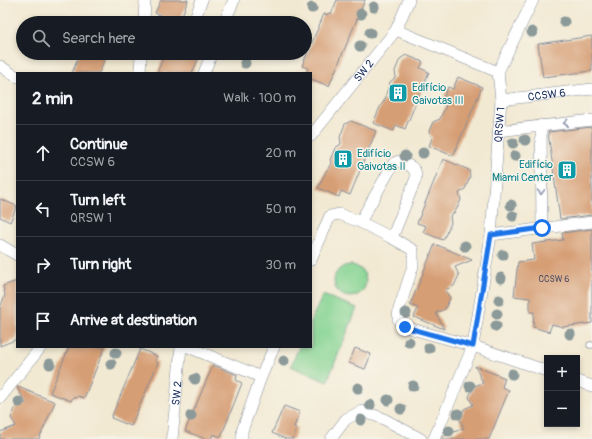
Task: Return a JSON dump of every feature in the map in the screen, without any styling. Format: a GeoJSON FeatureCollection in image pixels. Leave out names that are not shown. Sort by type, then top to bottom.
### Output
{"type":"FeatureCollection","features":[{"type":"Feature","properties":{"kind":"street"},"geometry":{"type":"LineString","coordinates":[[144,16],[145,0]]}},
{"type":"Feature","properties":{"kind":"street"},"geometry":{"type":"LineString","coordinates":[[196,16],[202,0]]}},
{"type":"Feature","properties":{"kind":"street"},"geometry":{"type":"LineString","coordinates":[[227,16],[234,0]]}},
{"type":"Feature","properties":{"kind":"street","name":"SW 2"},"geometry":{"type":"LineString","coordinates":[[312,135],[396,30],[409,0]]}},
{"type":"Feature","properties":{"kind":"street"},"geometry":{"type":"LineString","coordinates":[[396,30],[498,72],[533,0]]}},
{"type":"Feature","properties":{"kind":"street"},"geometry":{"type":"LineString","coordinates":[[140,72],[141,60]]}},
{"type":"Feature","properties":{"kind":"street"},"geometry":{"type":"LineString","coordinates":[[204,72],[209,60]]}},
{"type":"Feature","properties":{"kind":"street"},"geometry":{"type":"LineString","coordinates":[[0,66],[16,77]]}},
{"type":"Feature","properties":{"kind":"street","name":"QRSW 1"},"geometry":{"type":"LineString","coordinates":[[434,439],[473,346],[491,235],[501,100],[498,72]]}},
{"type":"Feature","properties":{"kind":"street","name":"CCSW 6"},"geometry":{"type":"LineString","coordinates":[[501,100],[592,89]]}},
{"type":"Feature","properties":{"kind":"street"},"geometry":{"type":"LineString","coordinates":[[498,131],[592,120]]}},
{"type":"Feature","properties":{"kind":"street"},"geometry":{"type":"LineString","coordinates":[[541,125],[542,228]]}},
{"type":"Feature","properties":{"kind":"street"},"geometry":{"type":"LineString","coordinates":[[360,222],[394,163],[399,161],[404,163],[414,168],[416,178],[392,238]]}},
{"type":"Feature","properties":{"kind":"street"},"geometry":{"type":"LineString","coordinates":[[312,258],[330,216],[339,214],[360,222],[412,250],[413,266],[399,309],[398,319],[401,324],[405,327],[473,346],[544,370]]}},
{"type":"Feature","properties":{"kind":"street"},"geometry":{"type":"LineString","coordinates":[[491,235],[592,222]]}},
{"type":"Feature","properties":{"kind":"street"},"geometry":{"type":"LineString","coordinates":[[0,245],[16,254]]}},
{"type":"Feature","properties":{"kind":"street"},"geometry":{"type":"LineString","coordinates":[[0,398],[40,348]]}},
{"type":"Feature","properties":{"kind":"street","name":"SW 2"},"geometry":{"type":"LineString","coordinates":[[172,439],[180,348]]}},
{"type":"Feature","properties":{"kind":"street"},"geometry":{"type":"LineString","coordinates":[[190,348],[261,377]]}},
{"type":"Feature","properties":{"kind":"street"},"geometry":{"type":"LineString","coordinates":[[242,439],[242,431],[261,377],[274,348]]}},
{"type":"Feature","properties":{"kind":"street"},"geometry":{"type":"LineString","coordinates":[[580,382],[592,386]]}},
{"type":"Feature","properties":{"kind":"street"},"geometry":{"type":"LineString","coordinates":[[331,439],[346,419],[362,411],[382,418],[421,439]]}},
{"type":"Feature","properties":{"kind":"green space"},"geometry":{"type":"Polygon","coordinates":[[[347,265],[353,265],[363,272],[366,281],[365,287],[359,294],[353,297],[347,297],[337,290],[334,284],[334,278],[341,268],[347,265]]]}},
{"type":"Feature","properties":{"kind":"green space"},"geometry":{"type":"Polygon","coordinates":[[[323,295],[357,308],[327,382],[291,366],[299,348],[312,348],[312,318],[323,295]]]}},
{"type":"Feature","properties":{"kind":"building"},"geometry":{"type":"Polygon","coordinates":[[[161,0],[188,0],[182,16],[162,16],[155,13],[161,0]]]}},
{"type":"Feature","properties":{"kind":"building"},"geometry":{"type":"Polygon","coordinates":[[[337,0],[365,0],[329,86],[312,79],[312,72],[306,72],[308,68],[302,66],[305,60],[312,60],[312,42],[324,14],[331,14],[337,0]]]}},
{"type":"Feature","properties":{"kind":"building"},"geometry":{"type":"Polygon","coordinates":[[[592,36],[592,71],[543,77],[538,44],[592,36]]]}},
{"type":"Feature","properties":{"kind":"building","name":"Edifício Gaivotas III"},"geometry":{"type":"Polygon","coordinates":[[[406,55],[423,62],[420,68],[429,72],[405,129],[396,125],[394,131],[373,123],[386,97],[390,82],[396,77],[395,71],[400,59],[406,55]]]}},
{"type":"Feature","properties":{"kind":"building"},"geometry":{"type":"Polygon","coordinates":[[[77,60],[104,60],[99,72],[72,72],[77,60]]]}},
{"type":"Feature","properties":{"kind":"building"},"geometry":{"type":"Polygon","coordinates":[[[162,60],[198,60],[192,72],[157,72],[162,60]]]}},
{"type":"Feature","properties":{"kind":"building"},"geometry":{"type":"Polygon","coordinates":[[[458,77],[482,87],[453,156],[429,146],[432,138],[429,131],[433,122],[440,119],[447,103],[444,96],[448,87],[453,89],[458,77]]]}},
{"type":"Feature","properties":{"kind":"building","name":"Edifício Gaivotas II"},"geometry":{"type":"Polygon","coordinates":[[[351,121],[376,131],[350,195],[341,191],[339,197],[318,188],[331,163],[330,160],[335,148],[341,144],[340,137],[345,124],[351,121]]]}},
{"type":"Feature","properties":{"kind":"building","name":"Edifício Miami Center"},"geometry":{"type":"Polygon","coordinates":[[[592,127],[592,215],[560,219],[548,132],[592,127]]]}},
{"type":"Feature","properties":{"kind":"building"},"geometry":{"type":"Polygon","coordinates":[[[443,159],[469,170],[470,177],[465,189],[459,193],[461,200],[455,212],[450,216],[451,223],[443,240],[423,232],[426,226],[417,223],[443,159]]]}},
{"type":"Feature","properties":{"kind":"building"},"geometry":{"type":"Polygon","coordinates":[[[0,199],[16,206],[10,222],[0,217],[0,199]]]}},
{"type":"Feature","properties":{"kind":"building"},"geometry":{"type":"Polygon","coordinates":[[[592,229],[592,323],[563,327],[552,324],[549,332],[533,327],[534,312],[530,312],[530,298],[514,296],[518,262],[534,260],[532,244],[563,240],[562,233],[592,229]]]}},
{"type":"Feature","properties":{"kind":"building"},"geometry":{"type":"Polygon","coordinates":[[[435,244],[472,260],[455,267],[459,275],[454,286],[445,290],[450,298],[445,309],[436,313],[444,329],[414,317],[418,308],[410,305],[435,244]]]}},
{"type":"Feature","properties":{"kind":"building"},"geometry":{"type":"Polygon","coordinates":[[[16,281],[16,338],[15,340],[0,346],[0,308],[5,295],[3,286],[16,281]]]}},
{"type":"Feature","properties":{"kind":"building"},"geometry":{"type":"Polygon","coordinates":[[[69,348],[105,348],[84,398],[78,396],[77,398],[73,397],[71,401],[50,393],[69,348]]]}},
{"type":"Feature","properties":{"kind":"building"},"geometry":{"type":"Polygon","coordinates":[[[355,348],[371,354],[365,369],[349,363],[355,348]]]}},
{"type":"Feature","properties":{"kind":"building"},"geometry":{"type":"Polygon","coordinates":[[[140,349],[157,356],[155,361],[158,363],[131,426],[111,418],[140,349]]]}},
{"type":"Feature","properties":{"kind":"building"},"geometry":{"type":"Polygon","coordinates":[[[213,365],[237,375],[236,380],[242,383],[221,437],[213,434],[211,439],[205,439],[185,431],[213,365]]]}},
{"type":"Feature","properties":{"kind":"building"},"geometry":{"type":"Polygon","coordinates":[[[475,366],[505,378],[502,387],[509,390],[489,439],[442,439],[442,437],[464,428],[460,420],[464,409],[473,405],[469,397],[474,386],[483,383],[475,366]]]}},
{"type":"Feature","properties":{"kind":"building"},"geometry":{"type":"Polygon","coordinates":[[[18,387],[55,402],[39,439],[0,439],[0,432],[16,426],[11,418],[16,406],[26,403],[17,388],[18,387]]]}},
{"type":"Feature","properties":{"kind":"building"},"geometry":{"type":"Polygon","coordinates":[[[284,406],[300,412],[294,427],[297,428],[293,439],[286,439],[272,433],[284,406]]]}},
{"type":"Feature","properties":{"kind":"place","name":"Edifício Gaivotas III"},"geometry":{"type":"Point","coordinates":[398,93]}},
{"type":"Feature","properties":{"kind":"place","name":"Edifício Gaivotas II"},"geometry":{"type":"Point","coordinates":[343,159]}},
{"type":"Feature","properties":{"kind":"place","name":"Edifício Miami Center"},"geometry":{"type":"Point","coordinates":[567,170]}},
{"type":"Feature","properties":{"kind":"route"},"geometry":{"type":"LineString","coordinates":[[405,327],[473,346],[491,235],[542,228]]}}]}
